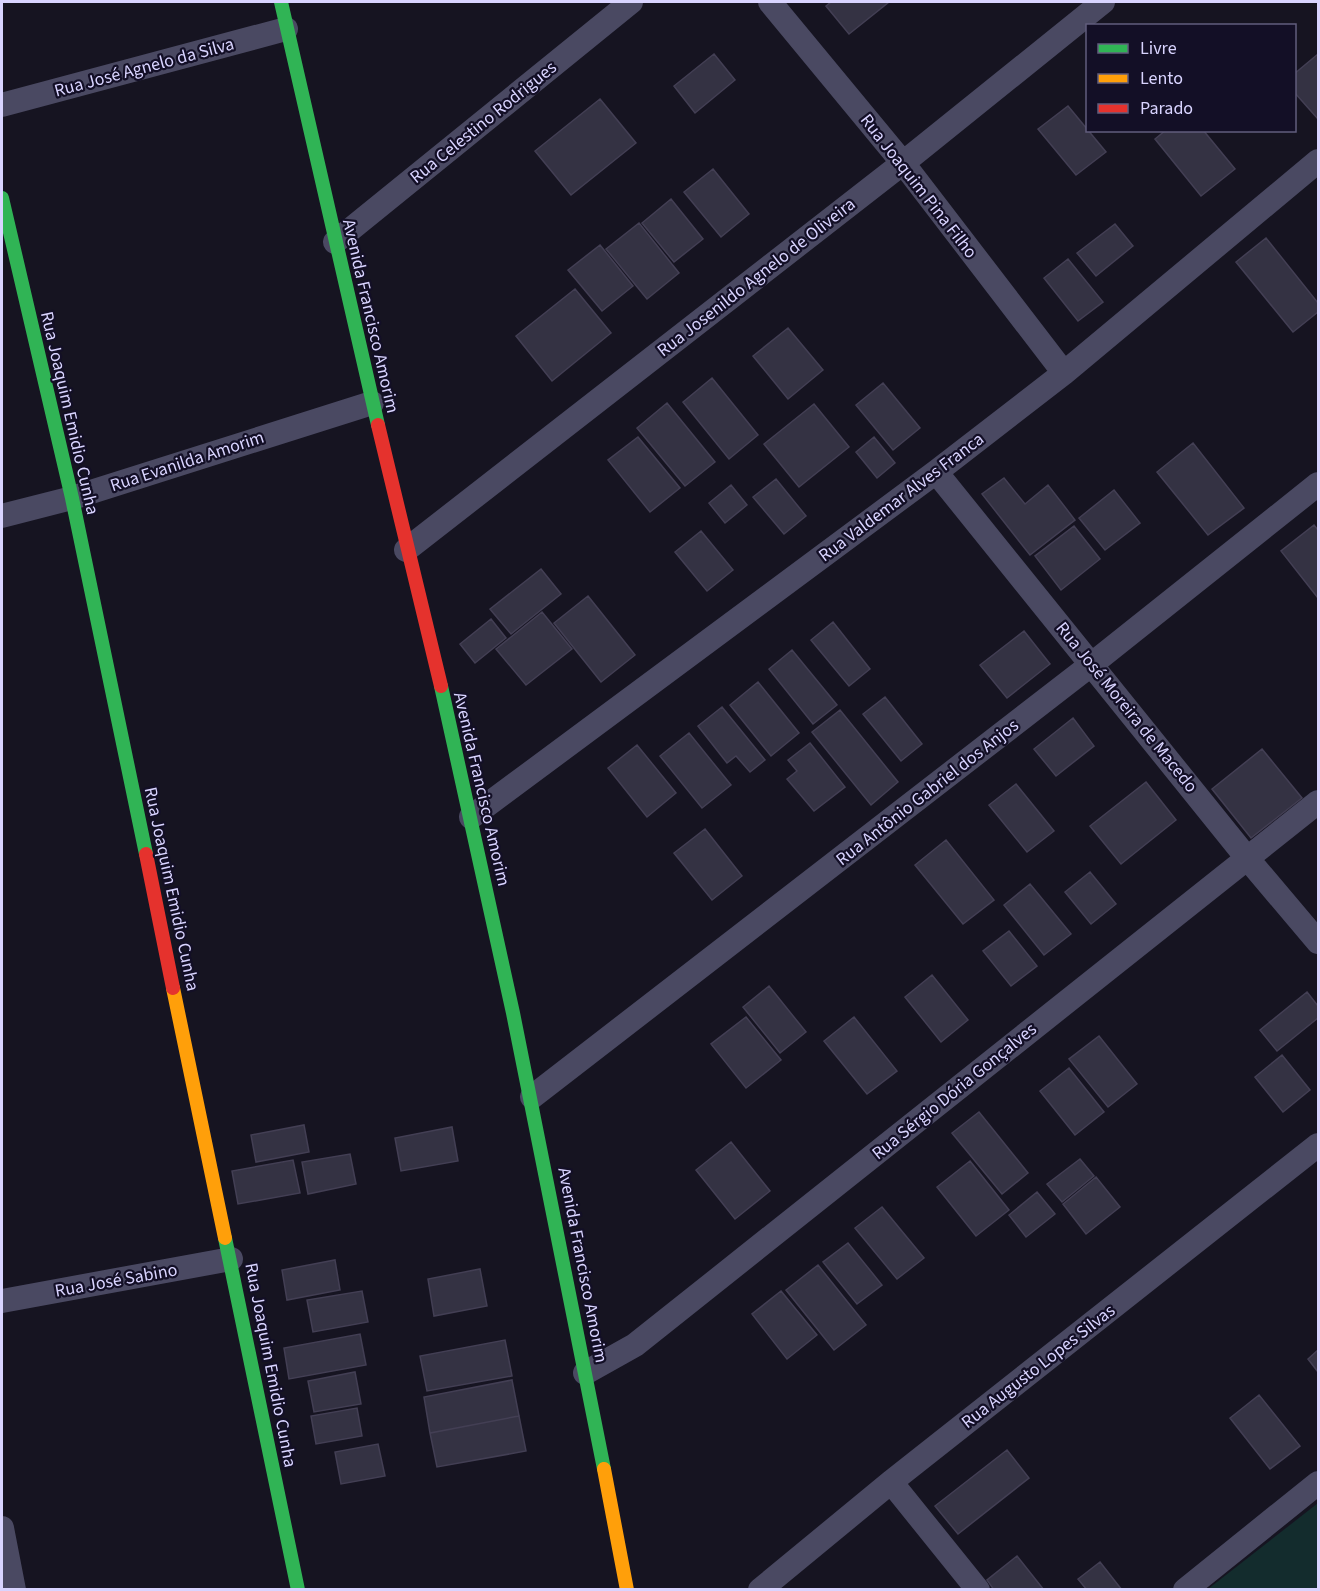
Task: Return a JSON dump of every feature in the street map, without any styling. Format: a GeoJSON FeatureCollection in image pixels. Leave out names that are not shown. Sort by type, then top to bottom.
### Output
{"type":"FeatureCollection","features":[{"type":"Feature","properties":{"kind":"main road","name":"Avenida Francisco Amorim"},"geometry":{"type":"LineString","coordinates":[[281,2],[406,550],[471,817],[532,1097],[627,1590]]}},
{"type":"Feature","properties":{"kind":"main road","name":"Rua Joaquim Emidio Cunha"},"geometry":{"type":"LineString","coordinates":[[2,198],[72,498],[298,1590]]}},
{"type":"Feature","properties":{"kind":"street","name":"Rua Celestino Rodrigues"},"geometry":{"type":"LineString","coordinates":[[335,242],[631,2]]}},
{"type":"Feature","properties":{"kind":"street","name":"Rua Joaquim Pina Filho"},"geometry":{"type":"LineString","coordinates":[[770,2],[903,163],[1064,373]]}},
{"type":"Feature","properties":{"kind":"street","name":"Rua Josenildo Agnelo de Oliveira"},"geometry":{"type":"LineString","coordinates":[[406,550],[903,163],[1103,2]]}},
{"type":"Feature","properties":{"kind":"street","name":"Rua José Agnelo da Silva"},"geometry":{"type":"LineString","coordinates":[[2,105],[286,29]]}},
{"type":"Feature","properties":{"kind":"street","name":"Rua Valdemar Alves Franca"},"geometry":{"type":"LineString","coordinates":[[471,817],[936,472],[1064,373],[1318,161]]}},
{"type":"Feature","properties":{"kind":"street","name":"Rua Evanilda Amorim"},"geometry":{"type":"LineString","coordinates":[[2,516],[72,498],[372,403]]}},
{"type":"Feature","properties":{"kind":"street","name":"Rua José Moreira de Macedo"},"geometry":{"type":"LineString","coordinates":[[936,472],[1247,858],[1318,942]]}},
{"type":"Feature","properties":{"kind":"street","name":"Rua Antônio Gabriel dos Anjos"},"geometry":{"type":"LineString","coordinates":[[532,1097],[1092,663],[1318,484]]}},
{"type":"Feature","properties":{"kind":"street","name":"Rua Sérgio Dória Gonçalves"},"geometry":{"type":"LineString","coordinates":[[585,1373],[635,1346],[1318,802]]}},
{"type":"Feature","properties":{"kind":"street","name":"Rua Augusto Lopes Silvas"},"geometry":{"type":"LineString","coordinates":[[760,1590],[891,1482],[1318,1145]]}},
{"type":"Feature","properties":{"kind":"street","name":"Rua José Sabino"},"geometry":{"type":"LineString","coordinates":[[2,1301],[231,1259]]}},
{"type":"Feature","properties":{"kind":"street"},"geometry":{"type":"LineString","coordinates":[[891,1482],[978,1590]]}},
{"type":"Feature","properties":{"kind":"street"},"geometry":{"type":"LineString","coordinates":[[1185,1590],[1318,1483]]}},
{"type":"Feature","properties":{"kind":"street"},"geometry":{"type":"LineString","coordinates":[[2,1528],[14,1590]]}},
{"type":"Feature","properties":{"kind":"green space"},"geometry":{"type":"Polygon","coordinates":[[[1318,1503],[1318,1589],[1208,1589],[1318,1503]]]}},
{"type":"Feature","properties":{"kind":"building"},"geometry":{"type":"Polygon","coordinates":[[[831,2],[889,2],[849,34],[826,6],[831,2]]]}},
{"type":"Feature","properties":{"kind":"building"},"geometry":{"type":"Polygon","coordinates":[[[714,54],[735,80],[695,113],[674,86],[714,54]]]}},
{"type":"Feature","properties":{"kind":"building"},"geometry":{"type":"Polygon","coordinates":[[[1318,54],[1318,119],[1296,94],[1296,72],[1318,54]]]}},
{"type":"Feature","properties":{"kind":"building"},"geometry":{"type":"Polygon","coordinates":[[[600,99],[636,143],[571,195],[535,151],[600,99]]]}},
{"type":"Feature","properties":{"kind":"building"},"geometry":{"type":"Polygon","coordinates":[[[1068,106],[1086,128],[1086,132],[1089,132],[1106,152],[1076,175],[1038,129],[1068,106]]]}},
{"type":"Feature","properties":{"kind":"building"},"geometry":{"type":"Polygon","coordinates":[[[1164,132],[1205,132],[1235,169],[1201,196],[1155,139],[1164,132]]]}},
{"type":"Feature","properties":{"kind":"building"},"geometry":{"type":"Polygon","coordinates":[[[713,169],[749,214],[721,237],[684,192],[713,169]]]}},
{"type":"Feature","properties":{"kind":"building"},"geometry":{"type":"Polygon","coordinates":[[[671,199],[703,239],[674,262],[642,223],[671,199]]]}},
{"type":"Feature","properties":{"kind":"building"},"geometry":{"type":"Polygon","coordinates":[[[639,223],[679,273],[647,299],[606,249],[639,223]]]}},
{"type":"Feature","properties":{"kind":"building"},"geometry":{"type":"Polygon","coordinates":[[[1115,224],[1133,246],[1096,276],[1077,253],[1115,224]]]}},
{"type":"Feature","properties":{"kind":"building"},"geometry":{"type":"Polygon","coordinates":[[[1266,238],[1318,303],[1318,312],[1293,332],[1236,262],[1266,238]]]}},
{"type":"Feature","properties":{"kind":"building"},"geometry":{"type":"Polygon","coordinates":[[[600,245],[633,286],[602,311],[568,270],[600,245]]]}},
{"type":"Feature","properties":{"kind":"building"},"geometry":{"type":"Polygon","coordinates":[[[1068,259],[1103,302],[1078,321],[1044,278],[1068,259]]]}},
{"type":"Feature","properties":{"kind":"building"},"geometry":{"type":"Polygon","coordinates":[[[575,289],[611,333],[552,381],[516,336],[575,289]]]}},
{"type":"Feature","properties":{"kind":"building"},"geometry":{"type":"Polygon","coordinates":[[[788,328],[823,370],[788,399],[753,356],[788,328]]]}},
{"type":"Feature","properties":{"kind":"building"},"geometry":{"type":"Polygon","coordinates":[[[712,378],[758,435],[729,459],[683,402],[712,378]]]}},
{"type":"Feature","properties":{"kind":"building"},"geometry":{"type":"Polygon","coordinates":[[[883,383],[920,428],[893,450],[856,405],[883,383]]]}},
{"type":"Feature","properties":{"kind":"building"},"geometry":{"type":"Polygon","coordinates":[[[667,403],[715,462],[685,486],[637,428],[667,403]]]}},
{"type":"Feature","properties":{"kind":"building"},"geometry":{"type":"Polygon","coordinates":[[[814,404],[849,447],[799,487],[764,444],[814,404]]]}},
{"type":"Feature","properties":{"kind":"building"},"geometry":{"type":"Polygon","coordinates":[[[638,437],[680,488],[650,512],[608,460],[638,437]]]}},
{"type":"Feature","properties":{"kind":"building"},"geometry":{"type":"Polygon","coordinates":[[[874,437],[895,463],[877,478],[856,452],[874,437]]]}},
{"type":"Feature","properties":{"kind":"building"},"geometry":{"type":"Polygon","coordinates":[[[1193,443],[1244,508],[1208,535],[1157,472],[1193,443]]]}},
{"type":"Feature","properties":{"kind":"building"},"geometry":{"type":"Polygon","coordinates":[[[1004,478],[1025,504],[1048,485],[1075,520],[1030,555],[982,494],[1004,478]]]}},
{"type":"Feature","properties":{"kind":"building"},"geometry":{"type":"Polygon","coordinates":[[[776,479],[806,516],[784,534],[753,497],[776,479]]]}},
{"type":"Feature","properties":{"kind":"building"},"geometry":{"type":"Polygon","coordinates":[[[731,485],[747,505],[725,523],[709,503],[731,485]]]}},
{"type":"Feature","properties":{"kind":"building"},"geometry":{"type":"Polygon","coordinates":[[[1114,490],[1140,523],[1105,550],[1079,518],[1114,490]]]}},
{"type":"Feature","properties":{"kind":"building"},"geometry":{"type":"Polygon","coordinates":[[[1314,525],[1318,530],[1318,598],[1281,551],[1314,525]]]}},
{"type":"Feature","properties":{"kind":"building"},"geometry":{"type":"Polygon","coordinates":[[[1074,526],[1100,559],[1061,590],[1035,556],[1074,526]]]}},
{"type":"Feature","properties":{"kind":"building"},"geometry":{"type":"Polygon","coordinates":[[[701,531],[733,570],[707,591],[675,552],[701,531]]]}},
{"type":"Feature","properties":{"kind":"building"},"geometry":{"type":"Polygon","coordinates":[[[541,569],[561,594],[511,634],[490,609],[541,569]]]}},
{"type":"Feature","properties":{"kind":"building"},"geometry":{"type":"Polygon","coordinates":[[[588,596],[635,655],[601,682],[554,623],[588,596]]]}},
{"type":"Feature","properties":{"kind":"building"},"geometry":{"type":"Polygon","coordinates":[[[542,612],[572,649],[526,685],[496,649],[542,612]]]}},
{"type":"Feature","properties":{"kind":"building"},"geometry":{"type":"Polygon","coordinates":[[[491,619],[506,638],[475,663],[460,644],[491,619]]]}},
{"type":"Feature","properties":{"kind":"building"},"geometry":{"type":"Polygon","coordinates":[[[833,622],[870,669],[849,686],[811,640],[833,622]]]}},
{"type":"Feature","properties":{"kind":"building"},"geometry":{"type":"Polygon","coordinates":[[[1024,631],[1050,664],[1007,698],[980,665],[1024,631]]]}},
{"type":"Feature","properties":{"kind":"building"},"geometry":{"type":"Polygon","coordinates":[[[792,650],[837,705],[813,724],[769,669],[792,650]]]}},
{"type":"Feature","properties":{"kind":"building"},"geometry":{"type":"Polygon","coordinates":[[[758,682],[799,733],[771,756],[730,705],[758,682]]]}},
{"type":"Feature","properties":{"kind":"building"},"geometry":{"type":"Polygon","coordinates":[[[885,697],[922,744],[901,761],[863,714],[885,697]]]}},
{"type":"Feature","properties":{"kind":"building"},"geometry":{"type":"Polygon","coordinates":[[[722,707],[765,760],[750,772],[736,756],[727,763],[698,726],[722,707]]]}},
{"type":"Feature","properties":{"kind":"building"},"geometry":{"type":"Polygon","coordinates":[[[840,710],[898,782],[871,805],[812,732],[840,710]]]}},
{"type":"Feature","properties":{"kind":"building"},"geometry":{"type":"Polygon","coordinates":[[[1073,718],[1094,746],[1056,776],[1034,749],[1073,718]]]}},
{"type":"Feature","properties":{"kind":"building"},"geometry":{"type":"Polygon","coordinates":[[[689,733],[731,785],[702,808],[660,756],[689,733]]]}},
{"type":"Feature","properties":{"kind":"building"},"geometry":{"type":"Polygon","coordinates":[[[810,743],[845,787],[814,811],[787,779],[797,771],[788,760],[810,743]]]}},
{"type":"Feature","properties":{"kind":"building"},"geometry":{"type":"Polygon","coordinates":[[[637,745],[676,793],[647,817],[608,768],[637,745]]]}},
{"type":"Feature","properties":{"kind":"building"},"geometry":{"type":"Polygon","coordinates":[[[1262,749],[1302,798],[1251,838],[1212,789],[1262,749]]]}},
{"type":"Feature","properties":{"kind":"building"},"geometry":{"type":"Polygon","coordinates":[[[1146,782],[1176,820],[1121,864],[1090,826],[1146,782]]]}},
{"type":"Feature","properties":{"kind":"building"},"geometry":{"type":"Polygon","coordinates":[[[1016,784],[1054,831],[1027,852],[989,805],[1016,784]]]}},
{"type":"Feature","properties":{"kind":"building"},"geometry":{"type":"Polygon","coordinates":[[[705,829],[742,876],[712,900],[674,853],[705,829]]]}},
{"type":"Feature","properties":{"kind":"building"},"geometry":{"type":"Polygon","coordinates":[[[946,840],[994,900],[963,924],[915,865],[946,840]]]}},
{"type":"Feature","properties":{"kind":"building"},"geometry":{"type":"Polygon","coordinates":[[[1090,872],[1116,904],[1091,924],[1065,892],[1090,872]]]}},
{"type":"Feature","properties":{"kind":"building"},"geometry":{"type":"Polygon","coordinates":[[[1030,884],[1071,934],[1044,955],[1004,905],[1030,884]]]}},
{"type":"Feature","properties":{"kind":"building"},"geometry":{"type":"Polygon","coordinates":[[[1009,931],[1037,966],[1011,986],[983,951],[1009,931]]]}},
{"type":"Feature","properties":{"kind":"building"},"geometry":{"type":"Polygon","coordinates":[[[932,975],[968,1020],[941,1042],[905,997],[932,975]]]}},
{"type":"Feature","properties":{"kind":"building"},"geometry":{"type":"Polygon","coordinates":[[[769,986],[806,1032],[780,1053],[743,1007],[769,986]]]}},
{"type":"Feature","properties":{"kind":"building"},"geometry":{"type":"Polygon","coordinates":[[[1307,992],[1318,1006],[1318,1018],[1277,1051],[1260,1030],[1307,992]]]}},
{"type":"Feature","properties":{"kind":"building"},"geometry":{"type":"Polygon","coordinates":[[[746,1017],[781,1060],[746,1088],[711,1044],[746,1017]]]}},
{"type":"Feature","properties":{"kind":"building"},"geometry":{"type":"Polygon","coordinates":[[[854,1017],[897,1071],[867,1094],[824,1041],[854,1017]]]}},
{"type":"Feature","properties":{"kind":"building"},"geometry":{"type":"Polygon","coordinates":[[[1099,1036],[1137,1084],[1108,1107],[1069,1059],[1099,1036]]]}},
{"type":"Feature","properties":{"kind":"building"},"geometry":{"type":"Polygon","coordinates":[[[1282,1055],[1310,1090],[1283,1112],[1255,1077],[1282,1055]]]}},
{"type":"Feature","properties":{"kind":"building"},"geometry":{"type":"Polygon","coordinates":[[[1069,1068],[1104,1112],[1075,1135],[1040,1091],[1069,1068]]]}},
{"type":"Feature","properties":{"kind":"building"},"geometry":{"type":"Polygon","coordinates":[[[979,1112],[1028,1173],[1002,1194],[952,1133],[979,1112]]]}},
{"type":"Feature","properties":{"kind":"building"},"geometry":{"type":"Polygon","coordinates":[[[304,1125],[309,1152],[256,1162],[251,1135],[304,1125]]]}},
{"type":"Feature","properties":{"kind":"building"},"geometry":{"type":"Polygon","coordinates":[[[452,1127],[458,1161],[401,1171],[395,1138],[452,1127]]]}},
{"type":"Feature","properties":{"kind":"building"},"geometry":{"type":"Polygon","coordinates":[[[731,1142],[770,1191],[735,1219],[696,1170],[731,1142]]]}},
{"type":"Feature","properties":{"kind":"building"},"geometry":{"type":"Polygon","coordinates":[[[350,1154],[356,1184],[308,1194],[302,1162],[350,1154]]]}},
{"type":"Feature","properties":{"kind":"building"},"geometry":{"type":"Polygon","coordinates":[[[1080,1159],[1094,1176],[1062,1202],[1047,1184],[1080,1159]]]}},
{"type":"Feature","properties":{"kind":"building"},"geometry":{"type":"Polygon","coordinates":[[[293,1160],[300,1193],[238,1204],[232,1171],[293,1160]]]}},
{"type":"Feature","properties":{"kind":"building"},"geometry":{"type":"Polygon","coordinates":[[[970,1161],[1009,1210],[976,1236],[937,1187],[970,1161]]]}},
{"type":"Feature","properties":{"kind":"building"},"geometry":{"type":"Polygon","coordinates":[[[1096,1177],[1120,1207],[1086,1234],[1063,1204],[1096,1177]]]}},
{"type":"Feature","properties":{"kind":"building"},"geometry":{"type":"Polygon","coordinates":[[[1037,1192],[1055,1214],[1026,1237],[1009,1215],[1037,1192]]]}},
{"type":"Feature","properties":{"kind":"building"},"geometry":{"type":"Polygon","coordinates":[[[882,1207],[924,1258],[897,1279],[855,1228],[882,1207]]]}},
{"type":"Feature","properties":{"kind":"building"},"geometry":{"type":"Polygon","coordinates":[[[848,1243],[882,1285],[857,1304],[823,1262],[848,1243]]]}},
{"type":"Feature","properties":{"kind":"building"},"geometry":{"type":"Polygon","coordinates":[[[335,1260],[340,1290],[287,1300],[282,1270],[335,1260]]]}},
{"type":"Feature","properties":{"kind":"building"},"geometry":{"type":"Polygon","coordinates":[[[818,1265],[866,1325],[834,1350],[786,1290],[818,1265]]]}},
{"type":"Feature","properties":{"kind":"building"},"geometry":{"type":"Polygon","coordinates":[[[480,1269],[487,1306],[434,1316],[428,1279],[480,1269]]]}},
{"type":"Feature","properties":{"kind":"building"},"geometry":{"type":"Polygon","coordinates":[[[362,1291],[368,1322],[313,1332],[307,1300],[362,1291]]]}},
{"type":"Feature","properties":{"kind":"building"},"geometry":{"type":"Polygon","coordinates":[[[781,1291],[817,1335],[787,1359],[752,1314],[781,1291]]]}},
{"type":"Feature","properties":{"kind":"building"},"geometry":{"type":"Polygon","coordinates":[[[360,1334],[366,1365],[289,1379],[284,1348],[360,1334]]]}},
{"type":"Feature","properties":{"kind":"building"},"geometry":{"type":"Polygon","coordinates":[[[505,1340],[512,1376],[427,1391],[420,1356],[505,1340]]]}},
{"type":"Feature","properties":{"kind":"building"},"geometry":{"type":"Polygon","coordinates":[[[1318,1350],[1318,1372],[1308,1359],[1318,1350]]]}},
{"type":"Feature","properties":{"kind":"building"},"geometry":{"type":"Polygon","coordinates":[[[355,1372],[361,1404],[314,1412],[308,1381],[355,1372]]]}},
{"type":"Feature","properties":{"kind":"building"},"geometry":{"type":"Polygon","coordinates":[[[512,1380],[519,1416],[430,1433],[424,1397],[512,1380]]]}},
{"type":"Feature","properties":{"kind":"building"},"geometry":{"type":"Polygon","coordinates":[[[1259,1395],[1300,1446],[1270,1469],[1230,1418],[1259,1395]]]}},
{"type":"Feature","properties":{"kind":"building"},"geometry":{"type":"Polygon","coordinates":[[[357,1408],[362,1436],[316,1444],[311,1416],[357,1408]]]}},
{"type":"Feature","properties":{"kind":"building"},"geometry":{"type":"Polygon","coordinates":[[[519,1416],[526,1451],[437,1467],[430,1433],[519,1416]]]}},
{"type":"Feature","properties":{"kind":"building"},"geometry":{"type":"Polygon","coordinates":[[[378,1444],[385,1476],[341,1484],[335,1452],[378,1444]]]}},
{"type":"Feature","properties":{"kind":"building"},"geometry":{"type":"Polygon","coordinates":[[[1007,1450],[1029,1478],[958,1534],[935,1506],[1007,1450]]]}},
{"type":"Feature","properties":{"kind":"building"},"geometry":{"type":"Polygon","coordinates":[[[1017,1556],[1044,1590],[994,1590],[987,1580],[1017,1556]]]}},
{"type":"Feature","properties":{"kind":"building"},"geometry":{"type":"Polygon","coordinates":[[[1100,1562],[1122,1590],[1087,1590],[1078,1579],[1100,1562]]]}},
{"type":"Feature","properties":{"kind":"traffic: fast"},"geometry":{"type":"LineString","coordinates":[[281,2],[378,425]]}},
{"type":"Feature","properties":{"kind":"traffic: fast"},"geometry":{"type":"LineString","coordinates":[[2,198],[72,498],[146,854]]}},
{"type":"Feature","properties":{"kind":"traffic: fast"},"geometry":{"type":"LineString","coordinates":[[441,686],[513,1013],[604,1469]]}},
{"type":"Feature","properties":{"kind":"traffic: fast"},"geometry":{"type":"LineString","coordinates":[[225,1238],[298,1590]]}},
{"type":"Feature","properties":{"kind":"traffic: slow"},"geometry":{"type":"LineString","coordinates":[[173,988],[225,1238]]}},
{"type":"Feature","properties":{"kind":"traffic: slow"},"geometry":{"type":"LineString","coordinates":[[604,1469],[627,1590]]}},
{"type":"Feature","properties":{"kind":"traffic: jam"},"geometry":{"type":"LineString","coordinates":[[378,425],[441,686]]}},
{"type":"Feature","properties":{"kind":"traffic: jam"},"geometry":{"type":"LineString","coordinates":[[146,854],[173,988]]}}]}
